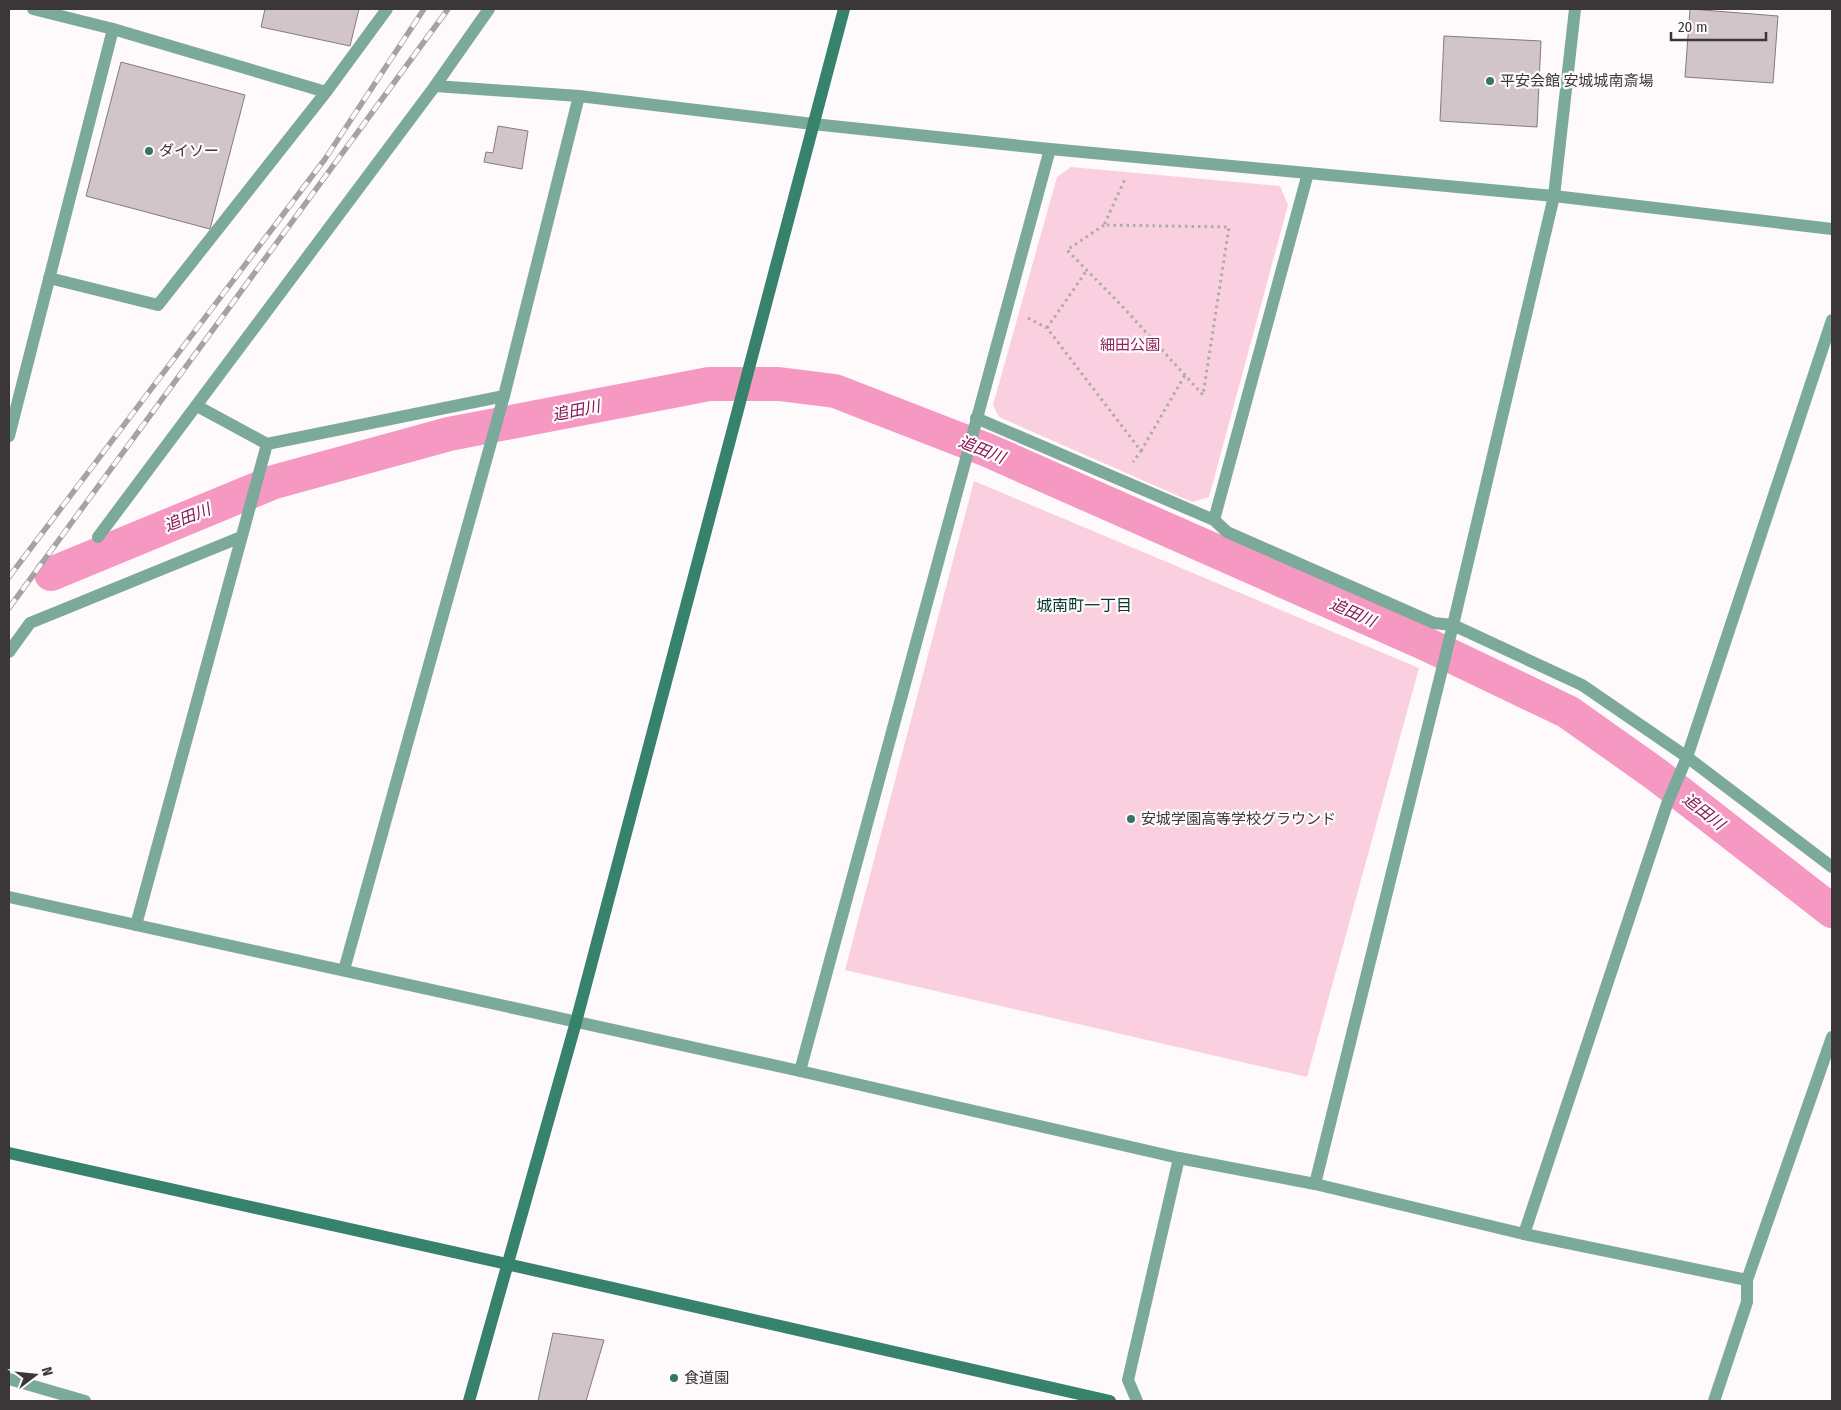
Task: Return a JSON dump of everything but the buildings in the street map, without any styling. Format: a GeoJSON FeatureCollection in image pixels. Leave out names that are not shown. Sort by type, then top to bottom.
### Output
{"type":"FeatureCollection","features":[{"type":"Feature","properties":{"kind":"street"},"geometry":{"type":"LineString","coordinates":[[33,9],[113,29],[326,92]]}},
{"type":"Feature","properties":{"kind":"street"},"geometry":{"type":"LineString","coordinates":[[49,278],[158,305],[326,92],[388,9]]}},
{"type":"Feature","properties":{"kind":"street"},"geometry":{"type":"LineString","coordinates":[[98,537],[435,86],[489,9]]}},
{"type":"Feature","properties":{"kind":"street"},"geometry":{"type":"LineString","coordinates":[[469,1401],[576,1022],[844,9]]}},
{"type":"Feature","properties":{"kind":"street"},"geometry":{"type":"LineString","coordinates":[[1315,1184],[1449,641],[1554,196],[1575,9]]}},
{"type":"Feature","properties":{"kind":"street"},"geometry":{"type":"LineString","coordinates":[[9,436],[113,29]]}},
{"type":"Feature","properties":{"kind":"street"},"geometry":{"type":"LineString","coordinates":[[435,86],[579,96],[813,124],[1050,149],[1135,155],[1554,196],[1832,229]]}},
{"type":"Feature","properties":{"kind":"street"},"geometry":{"type":"LineString","coordinates":[[344,970],[500,412],[579,96]]}},
{"type":"Feature","properties":{"kind":"street"},"geometry":{"type":"LineString","coordinates":[[800,1071],[1050,149]]}},
{"type":"Feature","properties":{"kind":"street"},"geometry":{"type":"LineString","coordinates":[[1214,520],[1308,173]]}},
{"type":"Feature","properties":{"kind":"street"},"geometry":{"type":"LineString","coordinates":[[1524,1234],[1667,804],[1687,757],[1832,320]]}},
{"type":"Feature","properties":{"kind":"street"},"geometry":{"type":"LineString","coordinates":[[197,406],[267,444],[504,396]]}},
{"type":"Feature","properties":{"kind":"street"},"geometry":{"type":"LineString","coordinates":[[976,418],[1119,481],[1214,520],[1227,532],[1434,623],[1453,624],[1582,685],[1687,757],[1832,867]]}},
{"type":"Feature","properties":{"kind":"street"},"geometry":{"type":"LineString","coordinates":[[136,925],[267,444]]}},
{"type":"Feature","properties":{"kind":"street"},"geometry":{"type":"LineString","coordinates":[[9,652],[30,623],[241,537]]}},
{"type":"Feature","properties":{"kind":"street"},"geometry":{"type":"LineString","coordinates":[[9,897],[800,1071],[1179,1158],[1315,1184],[1524,1234],[1748,1280]]}},
{"type":"Feature","properties":{"kind":"street"},"geometry":{"type":"LineString","coordinates":[[1714,1401],[1747,1302],[1748,1280],[1832,1037]]}},
{"type":"Feature","properties":{"kind":"street"},"geometry":{"type":"LineString","coordinates":[[9,1153],[1110,1401]]}},
{"type":"Feature","properties":{"kind":"street"},"geometry":{"type":"LineString","coordinates":[[1137,1401],[1128,1380],[1179,1158]]}},
{"type":"Feature","properties":{"kind":"street"},"geometry":{"type":"LineString","coordinates":[[9,1379],[85,1401]]}},
{"type":"Feature","properties":{"kind":"path"},"geometry":{"type":"LineString","coordinates":[[1104,225],[1229,227],[1203,395],[1067,250],[1104,225],[1135,155]]}},
{"type":"Feature","properties":{"kind":"path"},"geometry":{"type":"LineString","coordinates":[[1087,270],[1046,328],[1141,450]]}},
{"type":"Feature","properties":{"kind":"path"},"geometry":{"type":"LineString","coordinates":[[1119,481],[1141,450],[1185,375]]}},
{"type":"Feature","properties":{"kind":"green space","name":"細田公園"},"geometry":{"type":"Polygon","coordinates":[[[1071,167],[1280,186],[1288,205],[1209,497],[1192,502],[999,417],[993,405],[1057,177],[1071,167]]]}},
{"type":"Feature","properties":{"kind":"green space","name":"安城学園高等学校グラウンド"},"geometry":{"type":"Polygon","coordinates":[[[974,481],[1419,668],[1307,1077],[845,970],[974,481]]]}},
{"type":"Feature","properties":{"kind":"waterway","name":"追田川"},"geometry":{"type":"LineString","coordinates":[[51,574],[274,482],[449,434],[709,384],[779,384],[835,391],[987,450],[1426,644],[1568,712],[1657,775],[1832,911]]}},
{"type":"Feature","properties":{"kind":"railway"},"geometry":{"type":"LineString","coordinates":[[9,577],[325,159],[424,9]]}},
{"type":"Feature","properties":{"kind":"railway"},"geometry":{"type":"LineString","coordinates":[[9,608],[448,9]]}},
{"type":"Feature","properties":{"kind":"place","name":"平安会館 安城城南斎場"},"geometry":{"type":"Point","coordinates":[1490,81]}},
{"type":"Feature","properties":{"kind":"place","name":"ダイソー"},"geometry":{"type":"Point","coordinates":[149,151]}},
{"type":"Feature","properties":{"kind":"place","name":"安城学園高等学校グラウンド"},"geometry":{"type":"Point","coordinates":[1131,819]}},
{"type":"Feature","properties":{"kind":"place","name":"食道園"},"geometry":{"type":"Point","coordinates":[674,1378]}},
{"type":"Feature","properties":{"kind":"district","name":"城南町一丁目"},"geometry":{"type":"Point","coordinates":[1084,605]}}]}
